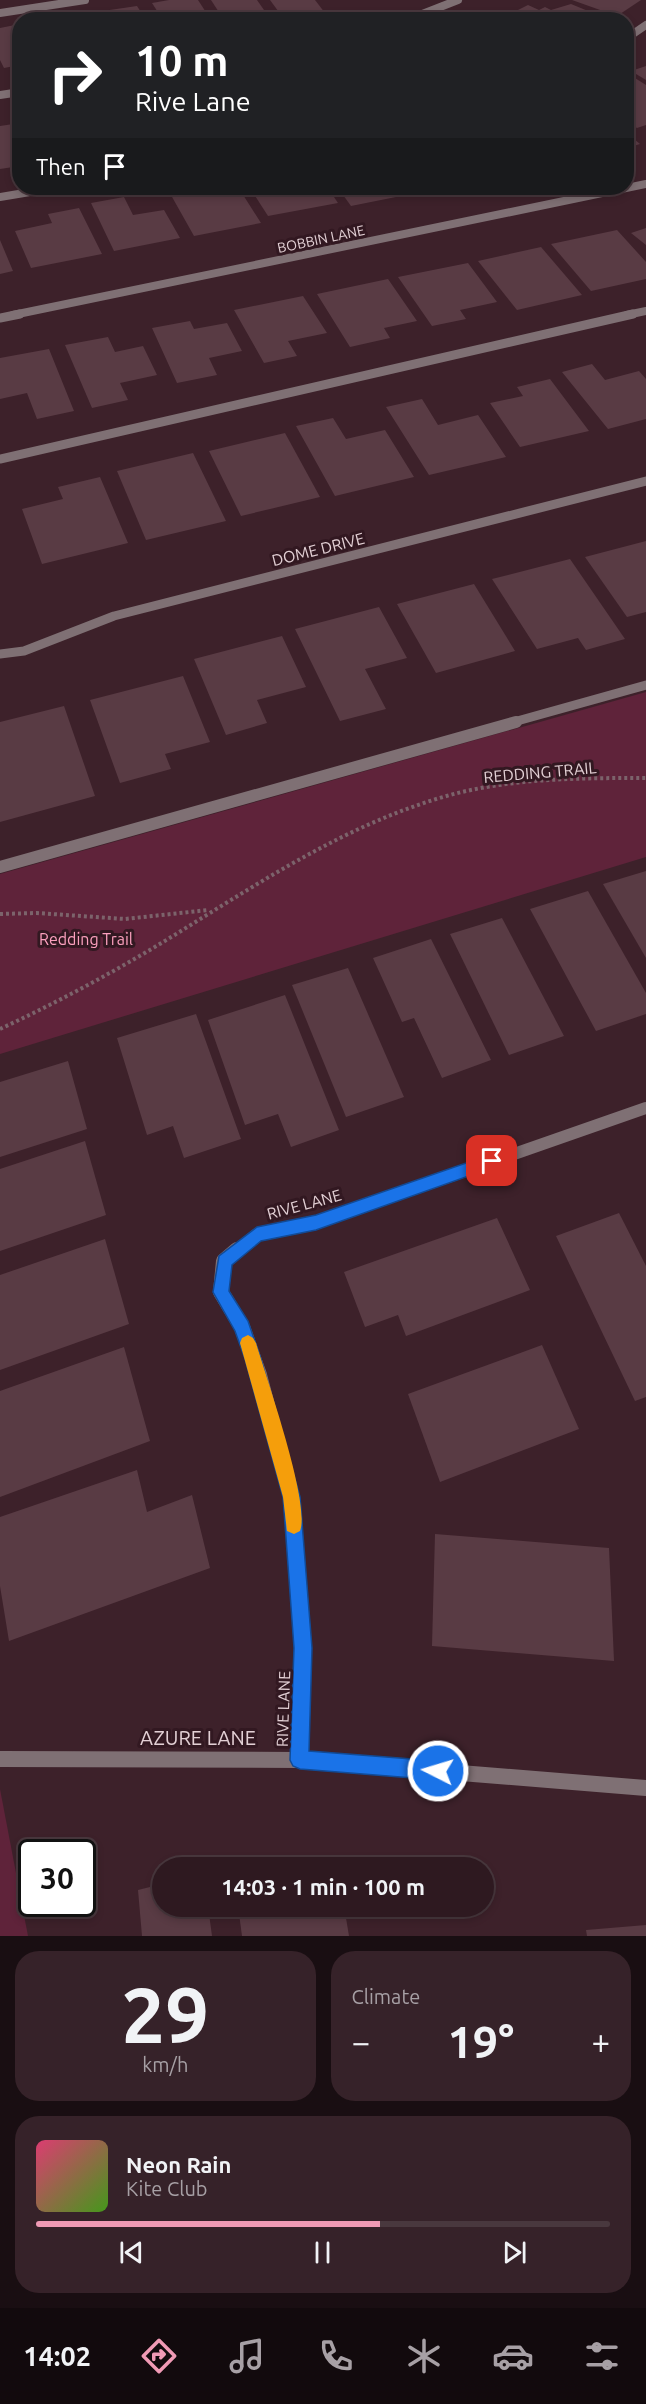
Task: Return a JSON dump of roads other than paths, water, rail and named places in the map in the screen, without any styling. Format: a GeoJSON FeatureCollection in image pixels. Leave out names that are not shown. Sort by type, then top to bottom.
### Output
{"type":"FeatureCollection","features":[{"type":"Feature","properties":{"kind":"street"},"geometry":{"type":"LineString","coordinates":[[0,13],[85,0]]}},
{"type":"Feature","properties":{"kind":"street"},"geometry":{"type":"LineString","coordinates":[[427,12],[458,0]]}},
{"type":"Feature","properties":{"kind":"street","name":"BOBBIN LANE"},"geometry":{"type":"LineString","coordinates":[[0,318],[593,195]]}},
{"type":"Feature","properties":{"kind":"street"},"geometry":{"type":"LineString","coordinates":[[0,459],[646,311]]}},
{"type":"Feature","properties":{"kind":"street","name":"DOME DRIVE"},"geometry":{"type":"LineString","coordinates":[[0,654],[24,651],[114,616],[646,481]]}},
{"type":"Feature","properties":{"kind":"street"},"geometry":{"type":"LineString","coordinates":[[0,867],[646,686]]}},
{"type":"Feature","properties":{"kind":"street","name":"RIVE LANE"},"geometry":{"type":"LineString","coordinates":[[300,1760],[303,1648],[291,1497],[259,1375],[242,1327],[221,1292],[225,1261],[257,1234],[316,1222],[646,1108]]}},
{"type":"Feature","properties":{"kind":"street","name":"AZURE LANE"},"geometry":{"type":"LineString","coordinates":[[0,1759],[300,1760],[646,1788]]}},
{"type":"Feature","properties":{"kind":"park label","name":"Redding Trail"},"geometry":{"type":"Point","coordinates":[86,939]}}]}
